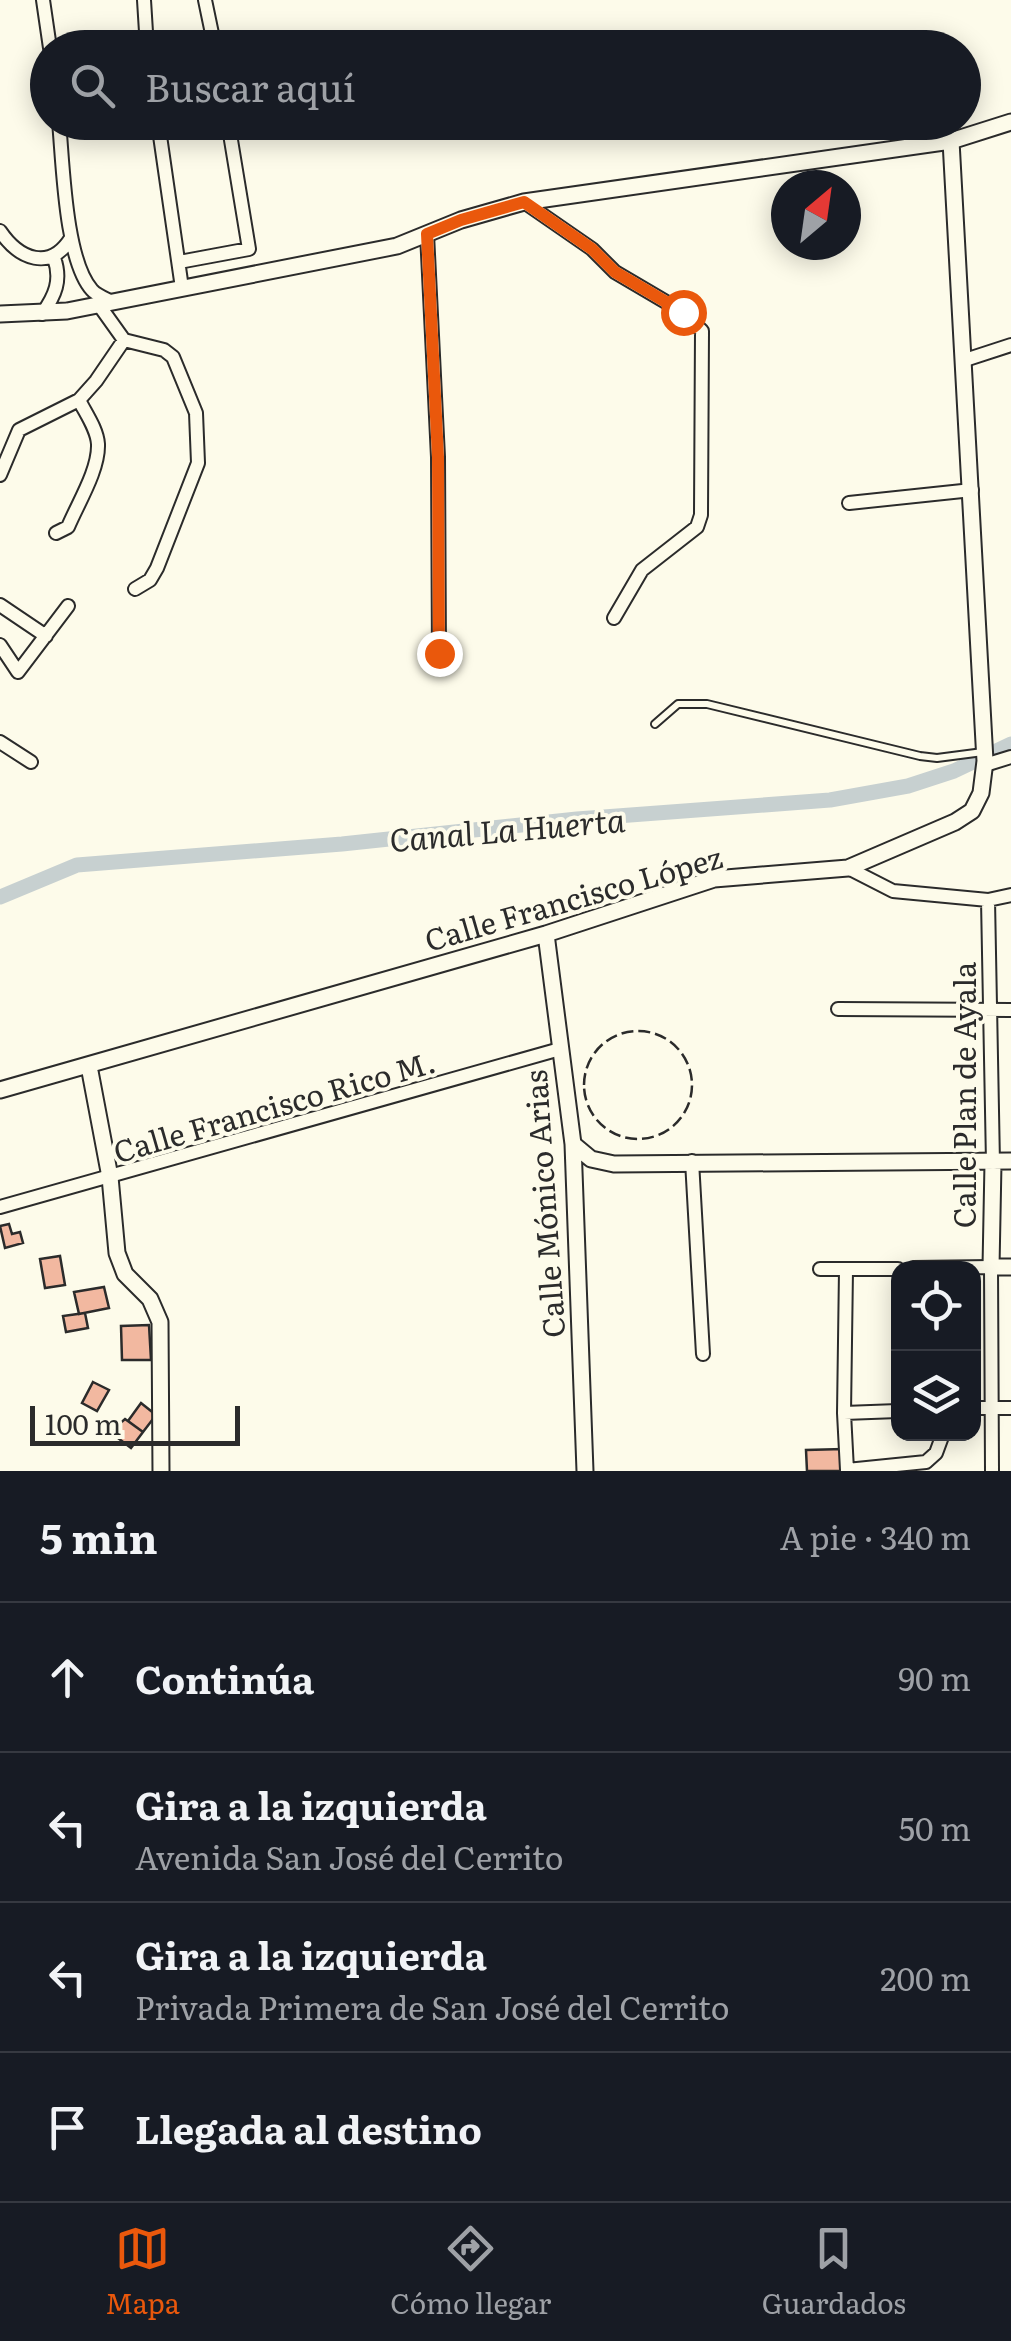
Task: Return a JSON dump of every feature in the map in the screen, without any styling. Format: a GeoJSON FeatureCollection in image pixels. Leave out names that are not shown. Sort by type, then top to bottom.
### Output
{"type":"FeatureCollection","features":[{"type":"Feature","properties":{"kind":"street"},"geometry":{"type":"LineString","coordinates":[[43,0],[47,30]]}},
{"type":"Feature","properties":{"kind":"street"},"geometry":{"type":"LineString","coordinates":[[144,0],[146,30]]}},
{"type":"Feature","properties":{"kind":"street"},"geometry":{"type":"LineString","coordinates":[[206,0],[212,30]]}},
{"type":"Feature","properties":{"kind":"street"},"geometry":{"type":"LineString","coordinates":[[981,132],[1011,122]]}},
{"type":"Feature","properties":{"kind":"street"},"geometry":{"type":"LineString","coordinates":[[61,140],[71,238],[92,290],[105,304],[124,340],[164,350],[173,357],[196,413],[198,463],[157,568],[150,580],[135,589]]}},
{"type":"Feature","properties":{"kind":"street"},"geometry":{"type":"LineString","coordinates":[[161,140],[182,288]]}},
{"type":"Feature","properties":{"kind":"street"},"geometry":{"type":"LineString","coordinates":[[179,262],[250,249],[231,140]]}},
{"type":"Feature","properties":{"kind":"street"},"geometry":{"type":"LineString","coordinates":[[0,314],[42,314],[105,304],[397,246],[461,220],[524,202],[954,140]]}},
{"type":"Feature","properties":{"kind":"street","name":"Calle Francisco López"},"geometry":{"type":"LineString","coordinates":[[0,1090],[546,934],[714,879],[848,868],[955,822],[972,810],[982,793],[985,758],[951,141]]}},
{"type":"Feature","properties":{"kind":"street"},"geometry":{"type":"LineString","coordinates":[[524,202],[592,249],[615,272],[683,312],[702,332],[701,515],[697,527],[642,570],[614,618]]}},
{"type":"Feature","properties":{"kind":"street"},"geometry":{"type":"LineString","coordinates":[[0,231],[20,253],[54,258],[71,238]]}},
{"type":"Feature","properties":{"kind":"street"},"geometry":{"type":"LineString","coordinates":[[427,234],[438,457],[439,653]]}},
{"type":"Feature","properties":{"kind":"street"},"geometry":{"type":"LineString","coordinates":[[42,314],[54,296],[59,272],[54,258]]}},
{"type":"Feature","properties":{"kind":"street"},"geometry":{"type":"LineString","coordinates":[[0,475],[19,430],[79,400],[124,340]]}},
{"type":"Feature","properties":{"kind":"street"},"geometry":{"type":"LineString","coordinates":[[965,360],[1011,344]]}},
{"type":"Feature","properties":{"kind":"street"},"geometry":{"type":"LineString","coordinates":[[56,533],[68,527],[98,446],[79,400]]}},
{"type":"Feature","properties":{"kind":"street"},"geometry":{"type":"LineString","coordinates":[[849,503],[972,490]]}},
{"type":"Feature","properties":{"kind":"street"},"geometry":{"type":"LineString","coordinates":[[0,605],[46,636]]}},
{"type":"Feature","properties":{"kind":"street"},"geometry":{"type":"LineString","coordinates":[[0,645],[18,672],[68,606]]}},
{"type":"Feature","properties":{"kind":"street"},"geometry":{"type":"LineString","coordinates":[[0,742],[31,762]]}},
{"type":"Feature","properties":{"kind":"street"},"geometry":{"type":"LineString","coordinates":[[985,758],[1011,757]]}},
{"type":"Feature","properties":{"kind":"street"},"geometry":{"type":"LineString","coordinates":[[848,868],[893,890],[988,900],[1011,895]]}},
{"type":"Feature","properties":{"kind":"street","name":"Calle Plan de Ayala"},"geometry":{"type":"LineString","coordinates":[[988,900],[992,1012],[992,1471]]}},
{"type":"Feature","properties":{"kind":"street","name":"Calle Mónico Arias"},"geometry":{"type":"LineString","coordinates":[[546,934],[572,1144],[586,1471]]}},
{"type":"Feature","properties":{"kind":"street"},"geometry":{"type":"LineString","coordinates":[[838,1008],[1011,1010]]}},
{"type":"Feature","properties":{"kind":"street","name":"Calle Francisco Rico M."},"geometry":{"type":"LineString","coordinates":[[0,1207],[560,1049]]}},
{"type":"Feature","properties":{"kind":"street"},"geometry":{"type":"LineString","coordinates":[[89,1066],[110,1177],[117,1253],[125,1274],[150,1299],[160,1322],[161,1471]]}},
{"type":"Feature","properties":{"kind":"street"},"geometry":{"type":"LineString","coordinates":[[572,1144],[591,1158],[614,1164],[1011,1160]]}},
{"type":"Feature","properties":{"kind":"street"},"geometry":{"type":"LineString","coordinates":[[692,1162],[703,1354]]}},
{"type":"Feature","properties":{"kind":"street"},"geometry":{"type":"LineString","coordinates":[[981,1267],[1011,1267]]}},
{"type":"Feature","properties":{"kind":"street"},"geometry":{"type":"LineString","coordinates":[[820,1269],[891,1269]]}},
{"type":"Feature","properties":{"kind":"street"},"geometry":{"type":"LineString","coordinates":[[846,1270],[847,1470],[926,1462],[940,1441]]}},
{"type":"Feature","properties":{"kind":"street"},"geometry":{"type":"LineString","coordinates":[[981,1408],[1011,1408]]}},
{"type":"Feature","properties":{"kind":"street"},"geometry":{"type":"LineString","coordinates":[[844,1413],[891,1412]]}},
{"type":"Feature","properties":{"kind":"lane"},"geometry":{"type":"LineString","coordinates":[[655,724],[678,704],[707,704],[920,756],[985,758]]}},
{"type":"Feature","properties":{"kind":"building"},"geometry":{"type":"Polygon","coordinates":[[[9,1224],[12,1234],[20,1232],[23,1243],[5,1248],[0,1226],[9,1224]]]}},
{"type":"Feature","properties":{"kind":"building"},"geometry":{"type":"Polygon","coordinates":[[[60,1256],[65,1285],[45,1288],[40,1259],[60,1256]]]}},
{"type":"Feature","properties":{"kind":"building"},"geometry":{"type":"Polygon","coordinates":[[[104,1287],[109,1308],[79,1314],[74,1292],[104,1287]]]}},
{"type":"Feature","properties":{"kind":"building"},"geometry":{"type":"Polygon","coordinates":[[[85,1313],[88,1328],[66,1332],[63,1316],[85,1313]]]}},
{"type":"Feature","properties":{"kind":"building"},"geometry":{"type":"Polygon","coordinates":[[[149,1325],[151,1360],[122,1360],[121,1326],[149,1325]]]}},
{"type":"Feature","properties":{"kind":"building"},"geometry":{"type":"Polygon","coordinates":[[[93,1382],[109,1390],[97,1411],[82,1403],[93,1382]]]}},
{"type":"Feature","properties":{"kind":"building"},"geometry":{"type":"Polygon","coordinates":[[[141,1403],[156,1415],[143,1432],[128,1421],[141,1403]]]}},
{"type":"Feature","properties":{"kind":"building"},"geometry":{"type":"Polygon","coordinates":[[[125,1419],[143,1432],[131,1448],[110,1432],[125,1419]]]}},
{"type":"Feature","properties":{"kind":"building"},"geometry":{"type":"Polygon","coordinates":[[[843,1449],[844,1471],[807,1471],[806,1450],[843,1449]]]}},
{"type":"Feature","properties":{"kind":"waterway","name":"Canal La Huerta"},"geometry":{"type":"LineString","coordinates":[[0,897],[77,865],[830,800],[908,786],[954,771],[1011,744]]}},
{"type":"Feature","properties":{"kind":"fence"},"geometry":{"type":"LineString","coordinates":[[638,1031],[659,1035],[676,1047],[688,1064],[692,1085],[688,1106],[676,1123],[659,1135],[638,1139],[617,1135],[600,1123],[588,1106],[584,1085],[588,1064],[600,1047],[617,1035],[638,1031]]}},
{"type":"Feature","properties":{"kind":"route"},"geometry":{"type":"LineString","coordinates":[[439,653],[438,457],[427,234],[524,202],[592,249],[615,272],[683,312]]}}]}
